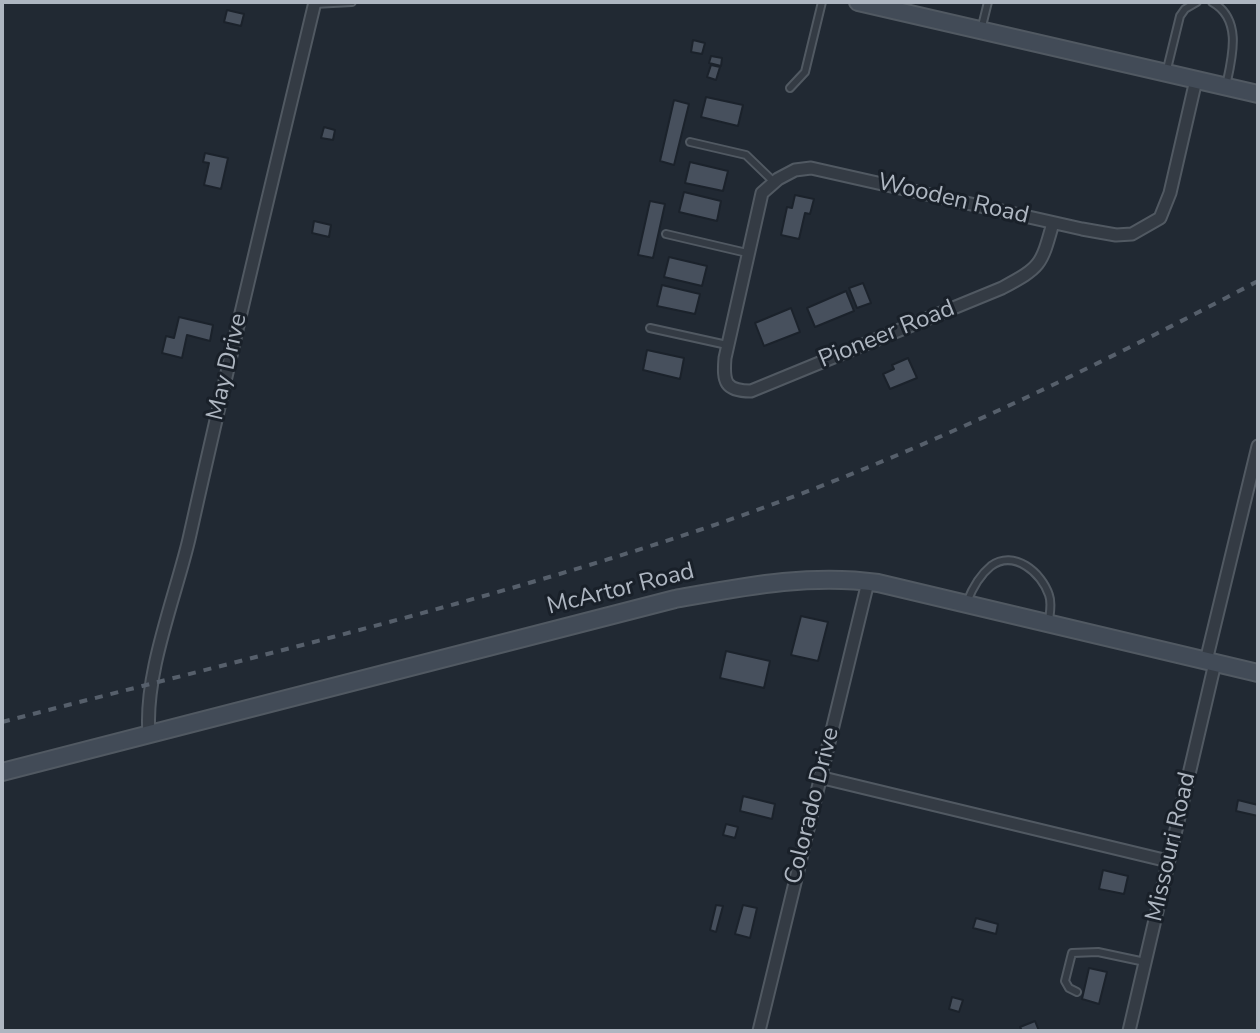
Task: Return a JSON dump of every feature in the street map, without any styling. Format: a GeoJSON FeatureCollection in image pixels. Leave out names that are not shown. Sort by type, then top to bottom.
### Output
{"type":"FeatureCollection","features":[{"type":"Feature","properties":{"kind":"main road"},"geometry":{"type":"LineString","coordinates":[[858,2],[1225,87],[1257,91]]}},
{"type":"Feature","properties":{"kind":"main road","name":"McArtor Road"},"geometry":{"type":"LineString","coordinates":[[2,772],[675,599],[758,584],[818,579],[868,582],[1258,673]]}},
{"type":"Feature","properties":{"kind":"street","name":"May Drive"},"geometry":{"type":"LineString","coordinates":[[149,734],[152,683],[183,566],[314,3]]}},
{"type":"Feature","properties":{"kind":"street","name":"Wooden Road"},"geometry":{"type":"LineString","coordinates":[[774,182],[795,170],[811,168],[1053,223],[1116,235],[1132,234],[1160,218],[1170,193],[1196,80]]}},
{"type":"Feature","properties":{"kind":"street"},"geometry":{"type":"LineString","coordinates":[[727,345],[762,193],[774,182]]}},
{"type":"Feature","properties":{"kind":"street","name":"Pioneer Road"},"geometry":{"type":"LineString","coordinates":[[727,345],[724,373],[728,386],[737,391],[751,391],[1002,288],[1034,271],[1043,259],[1053,223]]}},
{"type":"Feature","properties":{"kind":"street","name":"Missouri Road"},"geometry":{"type":"LineString","coordinates":[[1129,1031],[1258,446]]}},
{"type":"Feature","properties":{"kind":"street","name":"Colorado Drive"},"geometry":{"type":"LineString","coordinates":[[759,1031],[868,582]]}},
{"type":"Feature","properties":{"kind":"street"},"geometry":{"type":"LineString","coordinates":[[819,777],[1168,861]]}},
{"type":"Feature","properties":{"kind":"lane"},"geometry":{"type":"LineString","coordinates":[[314,3],[352,2]]}},
{"type":"Feature","properties":{"kind":"lane"},"geometry":{"type":"LineString","coordinates":[[790,88],[805,72],[822,2]]}},
{"type":"Feature","properties":{"kind":"lane"},"geometry":{"type":"LineString","coordinates":[[981,30],[988,2]]}},
{"type":"Feature","properties":{"kind":"lane"},"geometry":{"type":"LineString","coordinates":[[1166,73],[1180,16],[1197,2]]}},
{"type":"Feature","properties":{"kind":"lane"},"geometry":{"type":"LineString","coordinates":[[1212,2],[1227,17],[1233,35],[1234,49],[1225,87]]}},
{"type":"Feature","properties":{"kind":"lane"},"geometry":{"type":"LineString","coordinates":[[690,142],[746,155],[774,182]]}},
{"type":"Feature","properties":{"kind":"lane"},"geometry":{"type":"LineString","coordinates":[[666,234],[747,253]]}},
{"type":"Feature","properties":{"kind":"lane"},"geometry":{"type":"LineString","coordinates":[[650,328],[727,345]]}},
{"type":"Feature","properties":{"kind":"lane"},"geometry":{"type":"LineString","coordinates":[[966,604],[972,589],[993,564],[1013,560],[1030,567],[1043,582],[1051,599],[1049,624]]}},
{"type":"Feature","properties":{"kind":"lane"},"geometry":{"type":"LineString","coordinates":[[1077,992],[1069,988],[1065,981],[1068,959],[1072,953],[1098,952],[1145,962]]}},
{"type":"Feature","properties":{"kind":"building"},"geometry":{"type":"Polygon","coordinates":[[[227,10],[244,14],[241,26],[224,22],[227,10]]]}},
{"type":"Feature","properties":{"kind":"building"},"geometry":{"type":"Polygon","coordinates":[[[693,40],[705,43],[702,54],[691,52],[693,40]]]}},
{"type":"Feature","properties":{"kind":"building"},"geometry":{"type":"Polygon","coordinates":[[[711,56],[722,58],[721,66],[709,63],[711,56]]]}},
{"type":"Feature","properties":{"kind":"building"},"geometry":{"type":"Polygon","coordinates":[[[711,65],[720,67],[716,80],[707,77],[711,65]]]}},
{"type":"Feature","properties":{"kind":"building"},"geometry":{"type":"Polygon","coordinates":[[[706,97],[743,105],[738,126],[701,117],[706,97]]]}},
{"type":"Feature","properties":{"kind":"building"},"geometry":{"type":"Polygon","coordinates":[[[674,100],[689,104],[674,165],[660,161],[674,100]]]}},
{"type":"Feature","properties":{"kind":"building"},"geometry":{"type":"Polygon","coordinates":[[[324,127],[335,130],[333,140],[321,138],[324,127]]]}},
{"type":"Feature","properties":{"kind":"building"},"geometry":{"type":"Polygon","coordinates":[[[205,153],[228,158],[221,189],[204,185],[209,163],[203,162],[205,153]]]}},
{"type":"Feature","properties":{"kind":"building"},"geometry":{"type":"Polygon","coordinates":[[[690,162],[728,171],[723,191],[685,183],[690,162]]]}},
{"type":"Feature","properties":{"kind":"building"},"geometry":{"type":"Polygon","coordinates":[[[684,192],[721,201],[717,221],[679,212],[684,192]]]}},
{"type":"Feature","properties":{"kind":"building"},"geometry":{"type":"Polygon","coordinates":[[[795,195],[814,199],[810,214],[805,213],[799,239],[781,235],[787,207],[792,208],[795,195]]]}},
{"type":"Feature","properties":{"kind":"building"},"geometry":{"type":"Polygon","coordinates":[[[650,201],[665,204],[653,258],[638,255],[650,201]]]}},
{"type":"Feature","properties":{"kind":"building"},"geometry":{"type":"Polygon","coordinates":[[[314,221],[331,225],[329,237],[312,233],[314,221]]]}},
{"type":"Feature","properties":{"kind":"building"},"geometry":{"type":"Polygon","coordinates":[[[669,257],[707,266],[702,286],[664,277],[669,257]]]}},
{"type":"Feature","properties":{"kind":"building"},"geometry":{"type":"Polygon","coordinates":[[[863,283],[871,303],[857,308],[849,288],[863,283]]]}},
{"type":"Feature","properties":{"kind":"building"},"geometry":{"type":"Polygon","coordinates":[[[662,285],[700,294],[695,314],[657,306],[662,285]]]}},
{"type":"Feature","properties":{"kind":"building"},"geometry":{"type":"Polygon","coordinates":[[[846,291],[854,311],[815,327],[807,308],[846,291]]]}},
{"type":"Feature","properties":{"kind":"building"},"geometry":{"type":"Polygon","coordinates":[[[791,308],[800,332],[764,346],[755,323],[791,308]]]}},
{"type":"Feature","properties":{"kind":"building"},"geometry":{"type":"Polygon","coordinates":[[[179,317],[213,325],[210,341],[187,335],[182,358],[162,353],[166,336],[174,338],[179,317]]]}},
{"type":"Feature","properties":{"kind":"building"},"geometry":{"type":"Polygon","coordinates":[[[647,350],[684,358],[680,379],[643,370],[647,350]]]}},
{"type":"Feature","properties":{"kind":"building"},"geometry":{"type":"Polygon","coordinates":[[[908,358],[917,378],[890,389],[883,374],[894,369],[892,365],[908,358]]]}},
{"type":"Feature","properties":{"kind":"building"},"geometry":{"type":"Polygon","coordinates":[[[801,616],[828,622],[818,661],[791,655],[801,616]]]}},
{"type":"Feature","properties":{"kind":"building"},"geometry":{"type":"Polygon","coordinates":[[[726,651],[770,661],[764,688],[720,678],[726,651]]]}},
{"type":"Feature","properties":{"kind":"building"},"geometry":{"type":"Polygon","coordinates":[[[743,796],[775,804],[772,819],[740,811],[743,796]]]}},
{"type":"Feature","properties":{"kind":"building"},"geometry":{"type":"Polygon","coordinates":[[[1238,800],[1258,805],[1258,816],[1236,811],[1238,800]]]}},
{"type":"Feature","properties":{"kind":"building"},"geometry":{"type":"Polygon","coordinates":[[[726,824],[738,827],[735,838],[723,835],[726,824]]]}},
{"type":"Feature","properties":{"kind":"building"},"geometry":{"type":"Polygon","coordinates":[[[1103,870],[1128,876],[1124,894],[1099,889],[1103,870]]]}},
{"type":"Feature","properties":{"kind":"building"},"geometry":{"type":"Polygon","coordinates":[[[716,905],[723,906],[716,932],[710,930],[716,905]]]}},
{"type":"Feature","properties":{"kind":"building"},"geometry":{"type":"Polygon","coordinates":[[[743,905],[757,908],[750,938],[735,934],[743,905]]]}},
{"type":"Feature","properties":{"kind":"building"},"geometry":{"type":"Polygon","coordinates":[[[976,918],[998,924],[996,934],[973,928],[976,918]]]}},
{"type":"Feature","properties":{"kind":"building"},"geometry":{"type":"Polygon","coordinates":[[[1089,968],[1107,972],[1099,1004],[1082,999],[1089,968]]]}},
{"type":"Feature","properties":{"kind":"building"},"geometry":{"type":"Polygon","coordinates":[[[952,997],[963,1000],[959,1012],[949,1009],[952,997]]]}},
{"type":"Feature","properties":{"kind":"building"},"geometry":{"type":"Polygon","coordinates":[[[1035,1021],[1039,1031],[1022,1031],[1020,1027],[1035,1021]]]}},
{"type":"Feature","properties":{"kind":"railway"},"geometry":{"type":"LineString","coordinates":[[2,722],[457,604],[726,521],[863,469],[997,411],[1258,281]]}}]}
